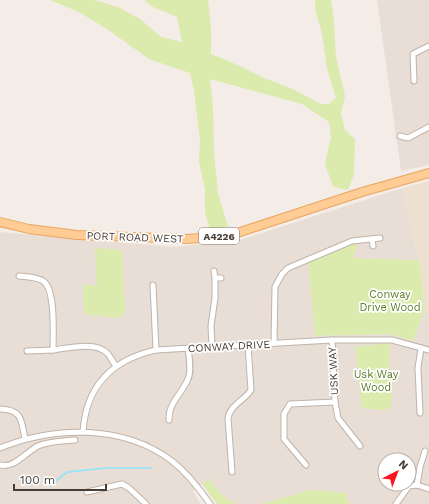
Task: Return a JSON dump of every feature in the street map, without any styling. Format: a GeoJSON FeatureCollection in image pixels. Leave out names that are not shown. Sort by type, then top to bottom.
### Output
{"type":"FeatureCollection","features":[{"type":"Feature","properties":{"kind":"main road","name":"PORT ROAD WEST"},"geometry":{"type":"LineString","coordinates":[[0,222],[29,229],[77,235],[187,239],[214,237],[237,233],[385,184],[429,173]]}},
{"type":"Feature","properties":{"kind":"street"},"geometry":{"type":"LineString","coordinates":[[414,81],[413,54],[429,46]]}},
{"type":"Feature","properties":{"kind":"street"},"geometry":{"type":"LineString","coordinates":[[400,136],[408,138],[429,126]]}},
{"type":"Feature","properties":{"kind":"street"},"geometry":{"type":"LineString","coordinates":[[274,343],[275,287],[282,274],[288,268],[352,241],[380,238]]}},
{"type":"Feature","properties":{"kind":"street"},"geometry":{"type":"LineString","coordinates":[[372,239],[373,246]]}},
{"type":"Feature","properties":{"kind":"street"},"geometry":{"type":"LineString","coordinates":[[212,347],[211,326],[218,278],[214,271]]}},
{"type":"Feature","properties":{"kind":"street"},"geometry":{"type":"LineString","coordinates":[[19,276],[43,280],[48,285],[52,302],[53,350]]}},
{"type":"Feature","properties":{"kind":"street"},"geometry":{"type":"LineString","coordinates":[[153,285],[156,350]]}},
{"type":"Feature","properties":{"kind":"street","name":"CONWAY DRIVE"},"geometry":{"type":"LineString","coordinates":[[83,432],[84,416],[90,397],[104,377],[116,366],[140,353],[156,350],[332,340],[392,340],[429,350]]}},
{"type":"Feature","properties":{"kind":"street","name":"USK WAY"},"geometry":{"type":"LineString","coordinates":[[332,340],[335,402],[338,418],[360,446]]}},
{"type":"Feature","properties":{"kind":"street"},"geometry":{"type":"LineString","coordinates":[[232,472],[228,418],[229,412],[233,407],[251,390],[248,345]]}},
{"type":"Feature","properties":{"kind":"street"},"geometry":{"type":"LineString","coordinates":[[28,351],[87,346],[99,347],[107,352],[116,366]]}},
{"type":"Feature","properties":{"kind":"street"},"geometry":{"type":"LineString","coordinates":[[169,420],[169,414],[173,402],[188,380],[190,367],[188,348]]}},
{"type":"Feature","properties":{"kind":"street"},"geometry":{"type":"LineString","coordinates":[[420,413],[418,368],[421,348]]}},
{"type":"Feature","properties":{"kind":"street","name":"USK WAY"},"geometry":{"type":"LineString","coordinates":[[306,465],[284,439],[284,414],[290,404],[335,402]]}},
{"type":"Feature","properties":{"kind":"street"},"geometry":{"type":"LineString","coordinates":[[0,409],[15,412],[20,417],[25,439]]}},
{"type":"Feature","properties":{"kind":"street"},"geometry":{"type":"LineString","coordinates":[[0,448],[25,439],[48,434],[83,432],[116,436],[151,448],[172,461],[186,473],[210,504]]}},
{"type":"Feature","properties":{"kind":"street"},"geometry":{"type":"LineString","coordinates":[[0,466],[9,466],[39,445],[75,440]]}},
{"type":"Feature","properties":{"kind":"street"},"geometry":{"type":"LineString","coordinates":[[425,451],[420,467],[417,485],[429,489]]}},
{"type":"Feature","properties":{"kind":"street"},"geometry":{"type":"LineString","coordinates":[[87,492],[122,484],[129,488],[146,504]]}},
{"type":"Feature","properties":{"kind":"street"},"geometry":{"type":"LineString","coordinates":[[396,504],[404,492]]}},
{"type":"Feature","properties":{"kind":"shaded area"},"geometry":{"type":"Polygon","coordinates":[[[377,0],[429,0],[429,165],[401,171],[377,0]]]}},
{"type":"Feature","properties":{"kind":"shaded area"},"geometry":{"type":"Polygon","coordinates":[[[429,181],[429,313],[424,312],[423,289],[419,260],[402,188],[429,181]]]}},
{"type":"Feature","properties":{"kind":"shaded area"},"geometry":{"type":"Polygon","coordinates":[[[402,188],[419,260],[353,258],[358,242],[315,336],[390,334],[413,341],[424,312],[429,313],[429,504],[352,504],[311,490],[261,504],[236,504],[230,502],[209,479],[193,491],[201,504],[0,504],[0,232],[175,247],[240,240],[402,188]]]}},
{"type":"Feature","properties":{"kind":"green space"},"geometry":{"type":"Polygon","coordinates":[[[50,0],[94,0],[118,7],[140,19],[161,37],[182,42],[177,17],[153,7],[144,0],[208,0],[211,27],[211,54],[264,78],[293,89],[321,104],[329,104],[336,98],[327,69],[322,34],[315,9],[315,0],[331,0],[336,57],[345,96],[341,113],[345,130],[355,139],[354,174],[348,190],[333,187],[325,164],[331,137],[329,122],[302,104],[210,79],[213,106],[214,154],[218,193],[228,227],[210,230],[205,212],[205,189],[199,162],[200,141],[194,90],[190,73],[149,59],[107,29],[79,12],[50,0]]]}},
{"type":"Feature","properties":{"kind":"green space","name":"Conway Drive Wood"},"geometry":{"type":"Polygon","coordinates":[[[358,242],[353,258],[419,260],[423,289],[424,312],[413,341],[390,334],[315,336],[308,260],[315,256],[358,242]]]}},
{"type":"Feature","properties":{"kind":"green space"},"geometry":{"type":"Polygon","coordinates":[[[95,248],[122,250],[125,312],[118,318],[84,314],[83,284],[97,286],[95,248]]]}},
{"type":"Feature","properties":{"kind":"green space","name":"Usk Way Wood"},"geometry":{"type":"Polygon","coordinates":[[[390,343],[389,369],[393,377],[391,408],[381,410],[362,408],[355,347],[390,343]]]}},
{"type":"Feature","properties":{"kind":"green space"},"geometry":{"type":"Polygon","coordinates":[[[209,479],[217,490],[236,504],[217,504],[202,484],[209,479]]]}},
{"type":"Feature","properties":{"kind":"green space"},"geometry":{"type":"Polygon","coordinates":[[[311,490],[347,493],[347,502],[352,504],[261,504],[311,490]]]}},
{"type":"Feature","properties":{"kind":"waterway"},"geometry":{"type":"LineString","coordinates":[[50,486],[67,472],[106,468],[151,468]]}}]}
